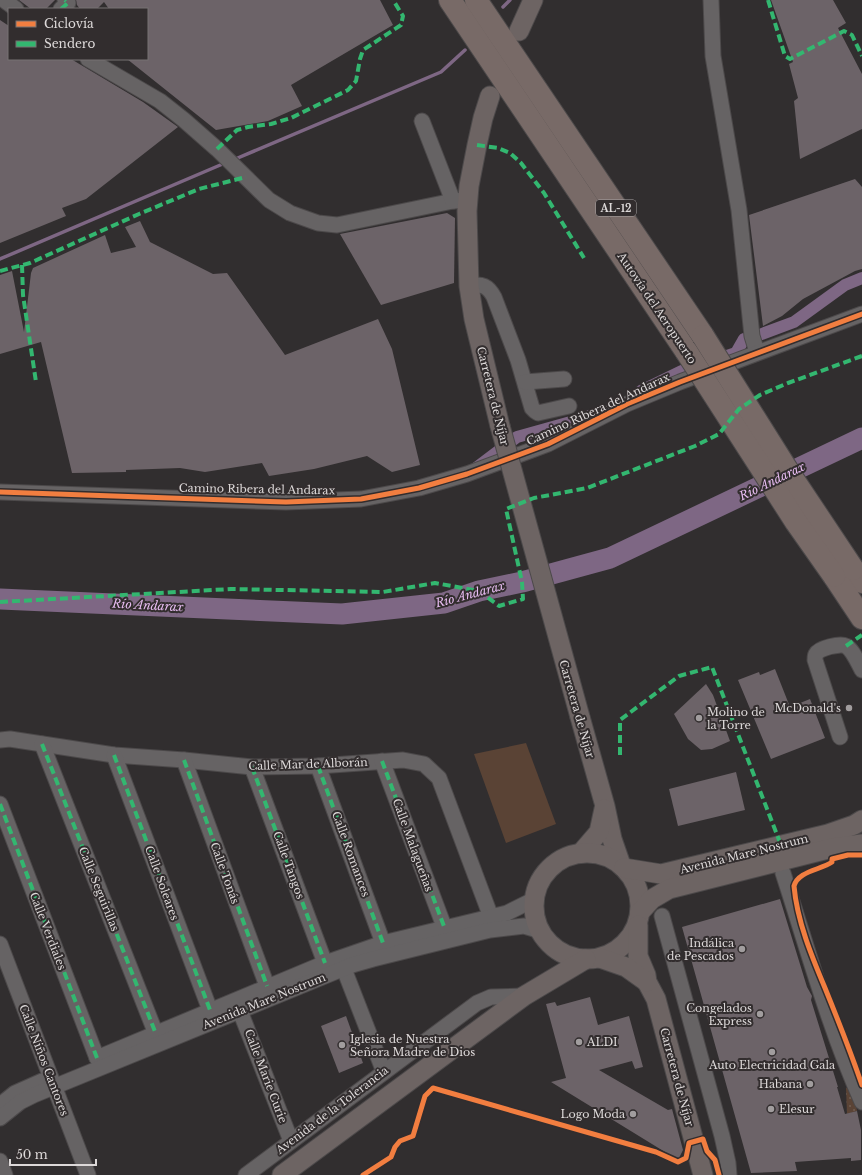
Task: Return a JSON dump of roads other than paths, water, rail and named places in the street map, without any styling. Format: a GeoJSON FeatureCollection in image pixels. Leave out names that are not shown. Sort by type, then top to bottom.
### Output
{"type":"FeatureCollection","features":[{"type":"Feature","properties":{"kind":"highway","name":"Autovía del Aeropuerto"},"geometry":{"type":"LineString","coordinates":[[450,0],[686,351],[796,522],[850,576]]}},
{"type":"Feature","properties":{"kind":"highway","name":"Autovía del Aeropuerto"},"geometry":{"type":"LineString","coordinates":[[476,0],[703,336],[791,476],[850,576],[862,618]]}},
{"type":"Feature","properties":{"kind":"main road"},"geometry":{"type":"LineString","coordinates":[[519,31],[533,0]]}},
{"type":"Feature","properties":{"kind":"main road","name":"Carretera de Níjar"},"geometry":{"type":"LineString","coordinates":[[490,96],[481,125],[469,186],[461,200],[467,211],[469,286],[474,319],[500,426],[605,806],[612,839],[623,867]]}},
{"type":"Feature","properties":{"kind":"main road","name":"Carretera de Níjar"},"geometry":{"type":"LineString","coordinates":[[581,853],[599,832],[605,806]]}},
{"type":"Feature","properties":{"kind":"main road","name":"Avenida Mare Nostrum"},"geometry":{"type":"LineString","coordinates":[[623,867],[661,874],[828,834],[854,825],[862,820]]}},
{"type":"Feature","properties":{"kind":"main road","name":"Avenida Mare Nostrum"},"geometry":{"type":"LineString","coordinates":[[639,917],[652,899],[669,889],[832,848],[862,844]]}},
{"type":"Feature","properties":{"kind":"main road"},"geometry":{"type":"LineString","coordinates":[[581,853],[595,854],[609,858],[623,867],[634,881],[639,896],[639,917],[626,942],[616,950],[593,958],[572,957],[560,951],[545,937],[535,915],[535,899],[540,882],[550,868],[564,858],[581,853]]}},
{"type":"Feature","properties":{"kind":"main road","name":"Carretera de Níjar"},"geometry":{"type":"LineString","coordinates":[[639,917],[637,953],[640,965],[646,974],[647,982],[656,999],[703,1175]]}},
{"type":"Feature","properties":{"kind":"main road","name":"Avenida de la Tolerancia"},"geometry":{"type":"LineString","coordinates":[[528,993],[548,970],[552,956],[545,937]]}},
{"type":"Feature","properties":{"kind":"main road","name":"Carretera de Níjar"},"geometry":{"type":"LineString","coordinates":[[593,958],[626,967],[647,982]]}},
{"type":"Feature","properties":{"kind":"main road","name":"Avenida de la Tolerancia"},"geometry":{"type":"LineString","coordinates":[[290,1172],[528,993],[593,958]]}},
{"type":"Feature","properties":{"kind":"main road"},"geometry":{"type":"LineString","coordinates":[[689,1175],[698,1154]]}},
{"type":"Feature","properties":{"kind":"street"},"geometry":{"type":"LineString","coordinates":[[4,0],[15,8]]}},
{"type":"Feature","properties":{"kind":"street"},"geometry":{"type":"LineString","coordinates":[[62,8],[68,3],[66,0]]}},
{"type":"Feature","properties":{"kind":"street"},"geometry":{"type":"LineString","coordinates":[[710,0],[713,56],[739,210],[752,336],[757,352]]}},
{"type":"Feature","properties":{"kind":"street"},"geometry":{"type":"LineString","coordinates":[[90,60],[160,101],[217,149],[268,200],[290,213],[318,222],[337,225],[461,200],[422,120]]}},
{"type":"Feature","properties":{"kind":"street"},"geometry":{"type":"LineString","coordinates":[[469,286],[484,285],[490,289],[503,316],[532,408],[538,413],[569,406]]}},
{"type":"Feature","properties":{"kind":"street","name":"Camino Ribera del Andarax"},"geometry":{"type":"LineString","coordinates":[[0,492],[286,502],[362,499],[419,488],[467,474],[548,444],[627,404],[680,382],[862,314]]}},
{"type":"Feature","properties":{"kind":"street"},"geometry":{"type":"LineString","coordinates":[[524,382],[564,379]]}},
{"type":"Feature","properties":{"kind":"street"},"geometry":{"type":"LineString","coordinates":[[840,737],[815,660],[816,654],[834,645],[840,644],[846,646],[862,670]]}},
{"type":"Feature","properties":{"kind":"street","name":"Calle Mar de Alborán"},"geometry":{"type":"LineString","coordinates":[[0,740],[42,744],[114,755],[252,767],[318,766],[403,760],[424,764],[432,769],[439,778],[490,917]]}},
{"type":"Feature","properties":{"kind":"street","name":"Calle Seguirillas"},"geometry":{"type":"LineString","coordinates":[[42,744],[156,1034]]}},
{"type":"Feature","properties":{"kind":"street","name":"Calle Soleares"},"geometry":{"type":"LineString","coordinates":[[114,755],[210,1010]]}},
{"type":"Feature","properties":{"kind":"street","name":"Calle Tonás"},"geometry":{"type":"LineString","coordinates":[[184,760],[266,986]]}},
{"type":"Feature","properties":{"kind":"street","name":"Calle Malagueñas"},"geometry":{"type":"LineString","coordinates":[[382,761],[445,928]]}},
{"type":"Feature","properties":{"kind":"street","name":"Calle Romances"},"geometry":{"type":"LineString","coordinates":[[318,766],[383,942]]}},
{"type":"Feature","properties":{"kind":"street","name":"Calle Tangos"},"geometry":{"type":"LineString","coordinates":[[252,767],[325,963]]}},
{"type":"Feature","properties":{"kind":"street","name":"Calle Verdiales"},"geometry":{"type":"LineString","coordinates":[[0,804],[97,1058]]}},
{"type":"Feature","properties":{"kind":"street"},"geometry":{"type":"LineString","coordinates":[[783,872],[817,985],[862,1102]]}},
{"type":"Feature","properties":{"kind":"street","name":"Avenida Mare Nostrum"},"geometry":{"type":"LineString","coordinates":[[0,1118],[20,1102],[52,1082],[97,1058],[266,986],[383,942],[490,917],[518,909],[535,899]]}},
{"type":"Feature","properties":{"kind":"street"},"geometry":{"type":"LineString","coordinates":[[662,916],[722,1136],[729,1175]]}},
{"type":"Feature","properties":{"kind":"street","name":"Avenida Mare Nostrum"},"geometry":{"type":"LineString","coordinates":[[0,1105],[15,1093],[52,1082],[240,1011],[344,968],[373,959],[490,930],[524,926],[545,937]]}},
{"type":"Feature","properties":{"kind":"street","name":"Calle Niños Cantores"},"geometry":{"type":"LineString","coordinates":[[0,944],[88,1175]]}},
{"type":"Feature","properties":{"kind":"street"},"geometry":{"type":"LineString","coordinates":[[344,968],[384,1072]]}},
{"type":"Feature","properties":{"kind":"street","name":"Avenida de la Tolerancia"},"geometry":{"type":"LineString","coordinates":[[246,1175],[477,1003],[491,996],[528,993]]}},
{"type":"Feature","properties":{"kind":"street","name":"Calle Marie Curie"},"geometry":{"type":"LineString","coordinates":[[240,1011],[291,1140]]}},
{"type":"Feature","properties":{"kind":"street"},"geometry":{"type":"LineString","coordinates":[[0,1161],[5,1175]]}},
{"type":"Feature","properties":{"kind":"waterway"},"geometry":{"type":"LineString","coordinates":[[503,7],[510,0]]}},
{"type":"Feature","properties":{"kind":"waterway"},"geometry":{"type":"LineString","coordinates":[[233,160],[441,72],[465,50]]}},
{"type":"Feature","properties":{"kind":"waterway"},"geometry":{"type":"LineString","coordinates":[[0,259],[225,163]]}},
{"type":"Feature","properties":{"kind":"waterway"},"geometry":{"type":"LineString","coordinates":[[762,334],[794,322],[845,285],[862,278]]}},
{"type":"Feature","properties":{"kind":"waterway"},"geometry":{"type":"LineString","coordinates":[[641,391],[682,371],[736,353],[744,339]]}},
{"type":"Feature","properties":{"kind":"waterway"},"geometry":{"type":"LineString","coordinates":[[476,468],[517,437],[592,415]]}},
{"type":"Feature","properties":{"kind":"waterway","name":"Río Andarax"},"geometry":{"type":"LineString","coordinates":[[0,599],[342,614],[444,603],[479,591],[522,582],[610,558],[862,438]]}},
{"type":"Feature","properties":{"kind":"place","name":"McDonald's"},"geometry":{"type":"Point","coordinates":[849,708]}},
{"type":"Feature","properties":{"kind":"place","name":"Molino de la Torre"},"geometry":{"type":"Point","coordinates":[699,718]}},
{"type":"Feature","properties":{"kind":"place","name":"Indálica de Pescados"},"geometry":{"type":"Point","coordinates":[742,949]}},
{"type":"Feature","properties":{"kind":"place","name":"Congelados Express"},"geometry":{"type":"Point","coordinates":[760,1014]}},
{"type":"Feature","properties":{"kind":"place","name":"ALDI"},"geometry":{"type":"Point","coordinates":[579,1042]}},
{"type":"Feature","properties":{"kind":"place","name":"Iglesia de Nuestra Señora Madre de Dios"},"geometry":{"type":"Point","coordinates":[342,1045]}},
{"type":"Feature","properties":{"kind":"place","name":"Auto Electricidad Gala"},"geometry":{"type":"Point","coordinates":[772,1052]}},
{"type":"Feature","properties":{"kind":"place","name":"Habana"},"geometry":{"type":"Point","coordinates":[810,1084]}},
{"type":"Feature","properties":{"kind":"place","name":"Elesur"},"geometry":{"type":"Point","coordinates":[771,1109]}},
{"type":"Feature","properties":{"kind":"place","name":"Logo Moda"},"geometry":{"type":"Point","coordinates":[633,1114]}}]}
